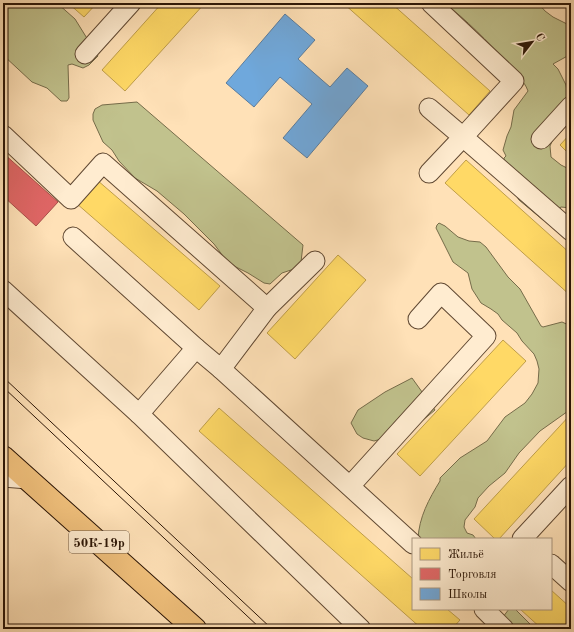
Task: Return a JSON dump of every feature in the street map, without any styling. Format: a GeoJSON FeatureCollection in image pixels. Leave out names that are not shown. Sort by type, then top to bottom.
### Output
{"type":"FeatureCollection","features":[{"type":"Feature","properties":{"kind":"main road","name":"50К-19р"},"geometry":{"type":"LineString","coordinates":[[3,456],[195,629]]}},
{"type":"Feature","properties":{"kind":"lane"},"geometry":{"type":"LineString","coordinates":[[85,54],[131,3]]}},
{"type":"Feature","properties":{"kind":"lane"},"geometry":{"type":"LineString","coordinates":[[429,173],[514,81],[431,3]]}},
{"type":"Feature","properties":{"kind":"lane"},"geometry":{"type":"LineString","coordinates":[[541,139],[571,106]]}},
{"type":"Feature","properties":{"kind":"lane"},"geometry":{"type":"LineString","coordinates":[[429,108],[571,231]]}},
{"type":"Feature","properties":{"kind":"lane"},"geometry":{"type":"LineString","coordinates":[[3,136],[71,199],[103,163],[267,308]]}},
{"type":"Feature","properties":{"kind":"lane"},"geometry":{"type":"LineString","coordinates":[[73,237],[221,369],[412,543]]}},
{"type":"Feature","properties":{"kind":"lane"},"geometry":{"type":"LineString","coordinates":[[221,369],[267,308],[315,261]]}},
{"type":"Feature","properties":{"kind":"lane"},"geometry":{"type":"LineString","coordinates":[[3,290],[139,414],[361,629]]}},
{"type":"Feature","properties":{"kind":"lane"},"geometry":{"type":"LineString","coordinates":[[350,486],[486,336],[441,294],[418,319]]}},
{"type":"Feature","properties":{"kind":"lane"},"geometry":{"type":"LineString","coordinates":[[139,414],[196,348]]}},
{"type":"Feature","properties":{"kind":"lane"},"geometry":{"type":"LineString","coordinates":[[3,478],[28,479]]}},
{"type":"Feature","properties":{"kind":"lane"},"geometry":{"type":"LineString","coordinates":[[524,538],[571,486]]}},
{"type":"Feature","properties":{"kind":"lane"},"geometry":{"type":"LineString","coordinates":[[552,565],[571,582]]}},
{"type":"Feature","properties":{"kind":"lane"},"geometry":{"type":"LineString","coordinates":[[485,610],[504,629]]}},
{"type":"Feature","properties":{"kind":"green space"},"geometry":{"type":"Polygon","coordinates":[[[3,3],[57,3],[75,19],[98,56],[89,65],[83,68],[72,64],[68,65],[69,98],[67,101],[61,101],[47,88],[32,82],[3,55],[3,3]]]}},
{"type":"Feature","properties":{"kind":"green space"},"geometry":{"type":"Polygon","coordinates":[[[444,3],[538,3],[553,17],[571,26],[571,54],[553,64],[558,69],[566,85],[570,109],[562,131],[554,137],[550,146],[551,157],[561,165],[571,170],[571,208],[561,207],[543,220],[519,200],[504,177],[504,158],[506,156],[503,150],[511,127],[514,110],[528,91],[524,83],[492,46],[444,3]]]}},
{"type":"Feature","properties":{"kind":"green space"},"geometry":{"type":"Polygon","coordinates":[[[137,102],[303,245],[301,262],[294,269],[282,273],[270,284],[264,283],[236,267],[226,260],[214,244],[184,214],[157,191],[135,178],[119,161],[112,150],[103,142],[93,120],[93,114],[95,109],[102,105],[137,102]]]}},
{"type":"Feature","properties":{"kind":"green space"},"geometry":{"type":"Polygon","coordinates":[[[439,223],[458,237],[469,241],[480,242],[486,247],[508,277],[520,289],[541,326],[543,327],[562,322],[571,326],[571,409],[540,431],[519,453],[505,473],[489,486],[478,498],[475,507],[465,520],[464,527],[467,533],[473,535],[475,538],[418,538],[422,516],[428,501],[440,481],[440,478],[460,458],[487,441],[505,417],[525,403],[538,383],[539,369],[534,354],[517,333],[502,320],[498,314],[481,303],[472,289],[468,273],[453,262],[436,228],[439,223]]]}},
{"type":"Feature","properties":{"kind":"green space"},"geometry":{"type":"Polygon","coordinates":[[[412,378],[435,410],[410,431],[374,441],[363,438],[357,434],[351,423],[358,410],[385,392],[412,378]]]}},
{"type":"Feature","properties":{"kind":"green space"},"geometry":{"type":"Polygon","coordinates":[[[508,610],[516,610],[535,629],[494,629],[508,610]]]}},
{"type":"Feature","properties":{"kind":"building: Жильё"},"geometry":{"type":"Polygon","coordinates":[[[68,3],[97,3],[84,17],[68,3]]]}},
{"type":"Feature","properties":{"kind":"building: Жильё"},"geometry":{"type":"Polygon","coordinates":[[[162,3],[205,3],[125,91],[102,70],[162,3]]]}},
{"type":"Feature","properties":{"kind":"building: Жильё"},"geometry":{"type":"Polygon","coordinates":[[[343,3],[391,3],[490,91],[469,115],[343,3]]]}},
{"type":"Feature","properties":{"kind":"building: Жильё"},"geometry":{"type":"Polygon","coordinates":[[[571,133],[571,156],[560,145],[571,133]]]}},
{"type":"Feature","properties":{"kind":"building: Жильё"},"geometry":{"type":"Polygon","coordinates":[[[466,160],[571,254],[571,296],[445,183],[466,160]]]}},
{"type":"Feature","properties":{"kind":"building: Жильё"},"geometry":{"type":"Polygon","coordinates":[[[97,180],[220,286],[199,310],[76,203],[97,180]]]}},
{"type":"Feature","properties":{"kind":"building: Жильё"},"geometry":{"type":"Polygon","coordinates":[[[338,255],[366,280],[295,359],[267,333],[338,255]]]}},
{"type":"Feature","properties":{"kind":"building: Жильё"},"geometry":{"type":"Polygon","coordinates":[[[503,340],[526,361],[420,476],[397,454],[503,340]]]}},
{"type":"Feature","properties":{"kind":"building: Жильё"},"geometry":{"type":"Polygon","coordinates":[[[219,408],[412,578],[412,610],[448,610],[460,620],[452,629],[422,629],[199,431],[219,408]]]}},
{"type":"Feature","properties":{"kind":"building: Жильё"},"geometry":{"type":"Polygon","coordinates":[[[571,414],[571,460],[500,538],[494,538],[474,519],[571,414]]]}},
{"type":"Feature","properties":{"kind":"building: Жильё"},"geometry":{"type":"Polygon","coordinates":[[[552,591],[571,608],[571,629],[542,629],[521,610],[552,610],[552,591]]]}},
{"type":"Feature","properties":{"kind":"building: Торговля"},"geometry":{"type":"Polygon","coordinates":[[[3,153],[58,202],[36,226],[3,196],[3,153]]]}},
{"type":"Feature","properties":{"kind":"building: Школы"},"geometry":{"type":"Polygon","coordinates":[[[285,14],[315,40],[298,59],[330,87],[347,68],[368,86],[307,158],[283,138],[312,104],[280,77],[254,107],[226,83],[285,14]]]}},
{"type":"Feature","properties":{"kind":"tram line"},"geometry":{"type":"LineString","coordinates":[[3,377],[272,629]]}},
{"type":"Feature","properties":{"kind":"tram line"},"geometry":{"type":"LineString","coordinates":[[3,387],[261,629]]}}]}
